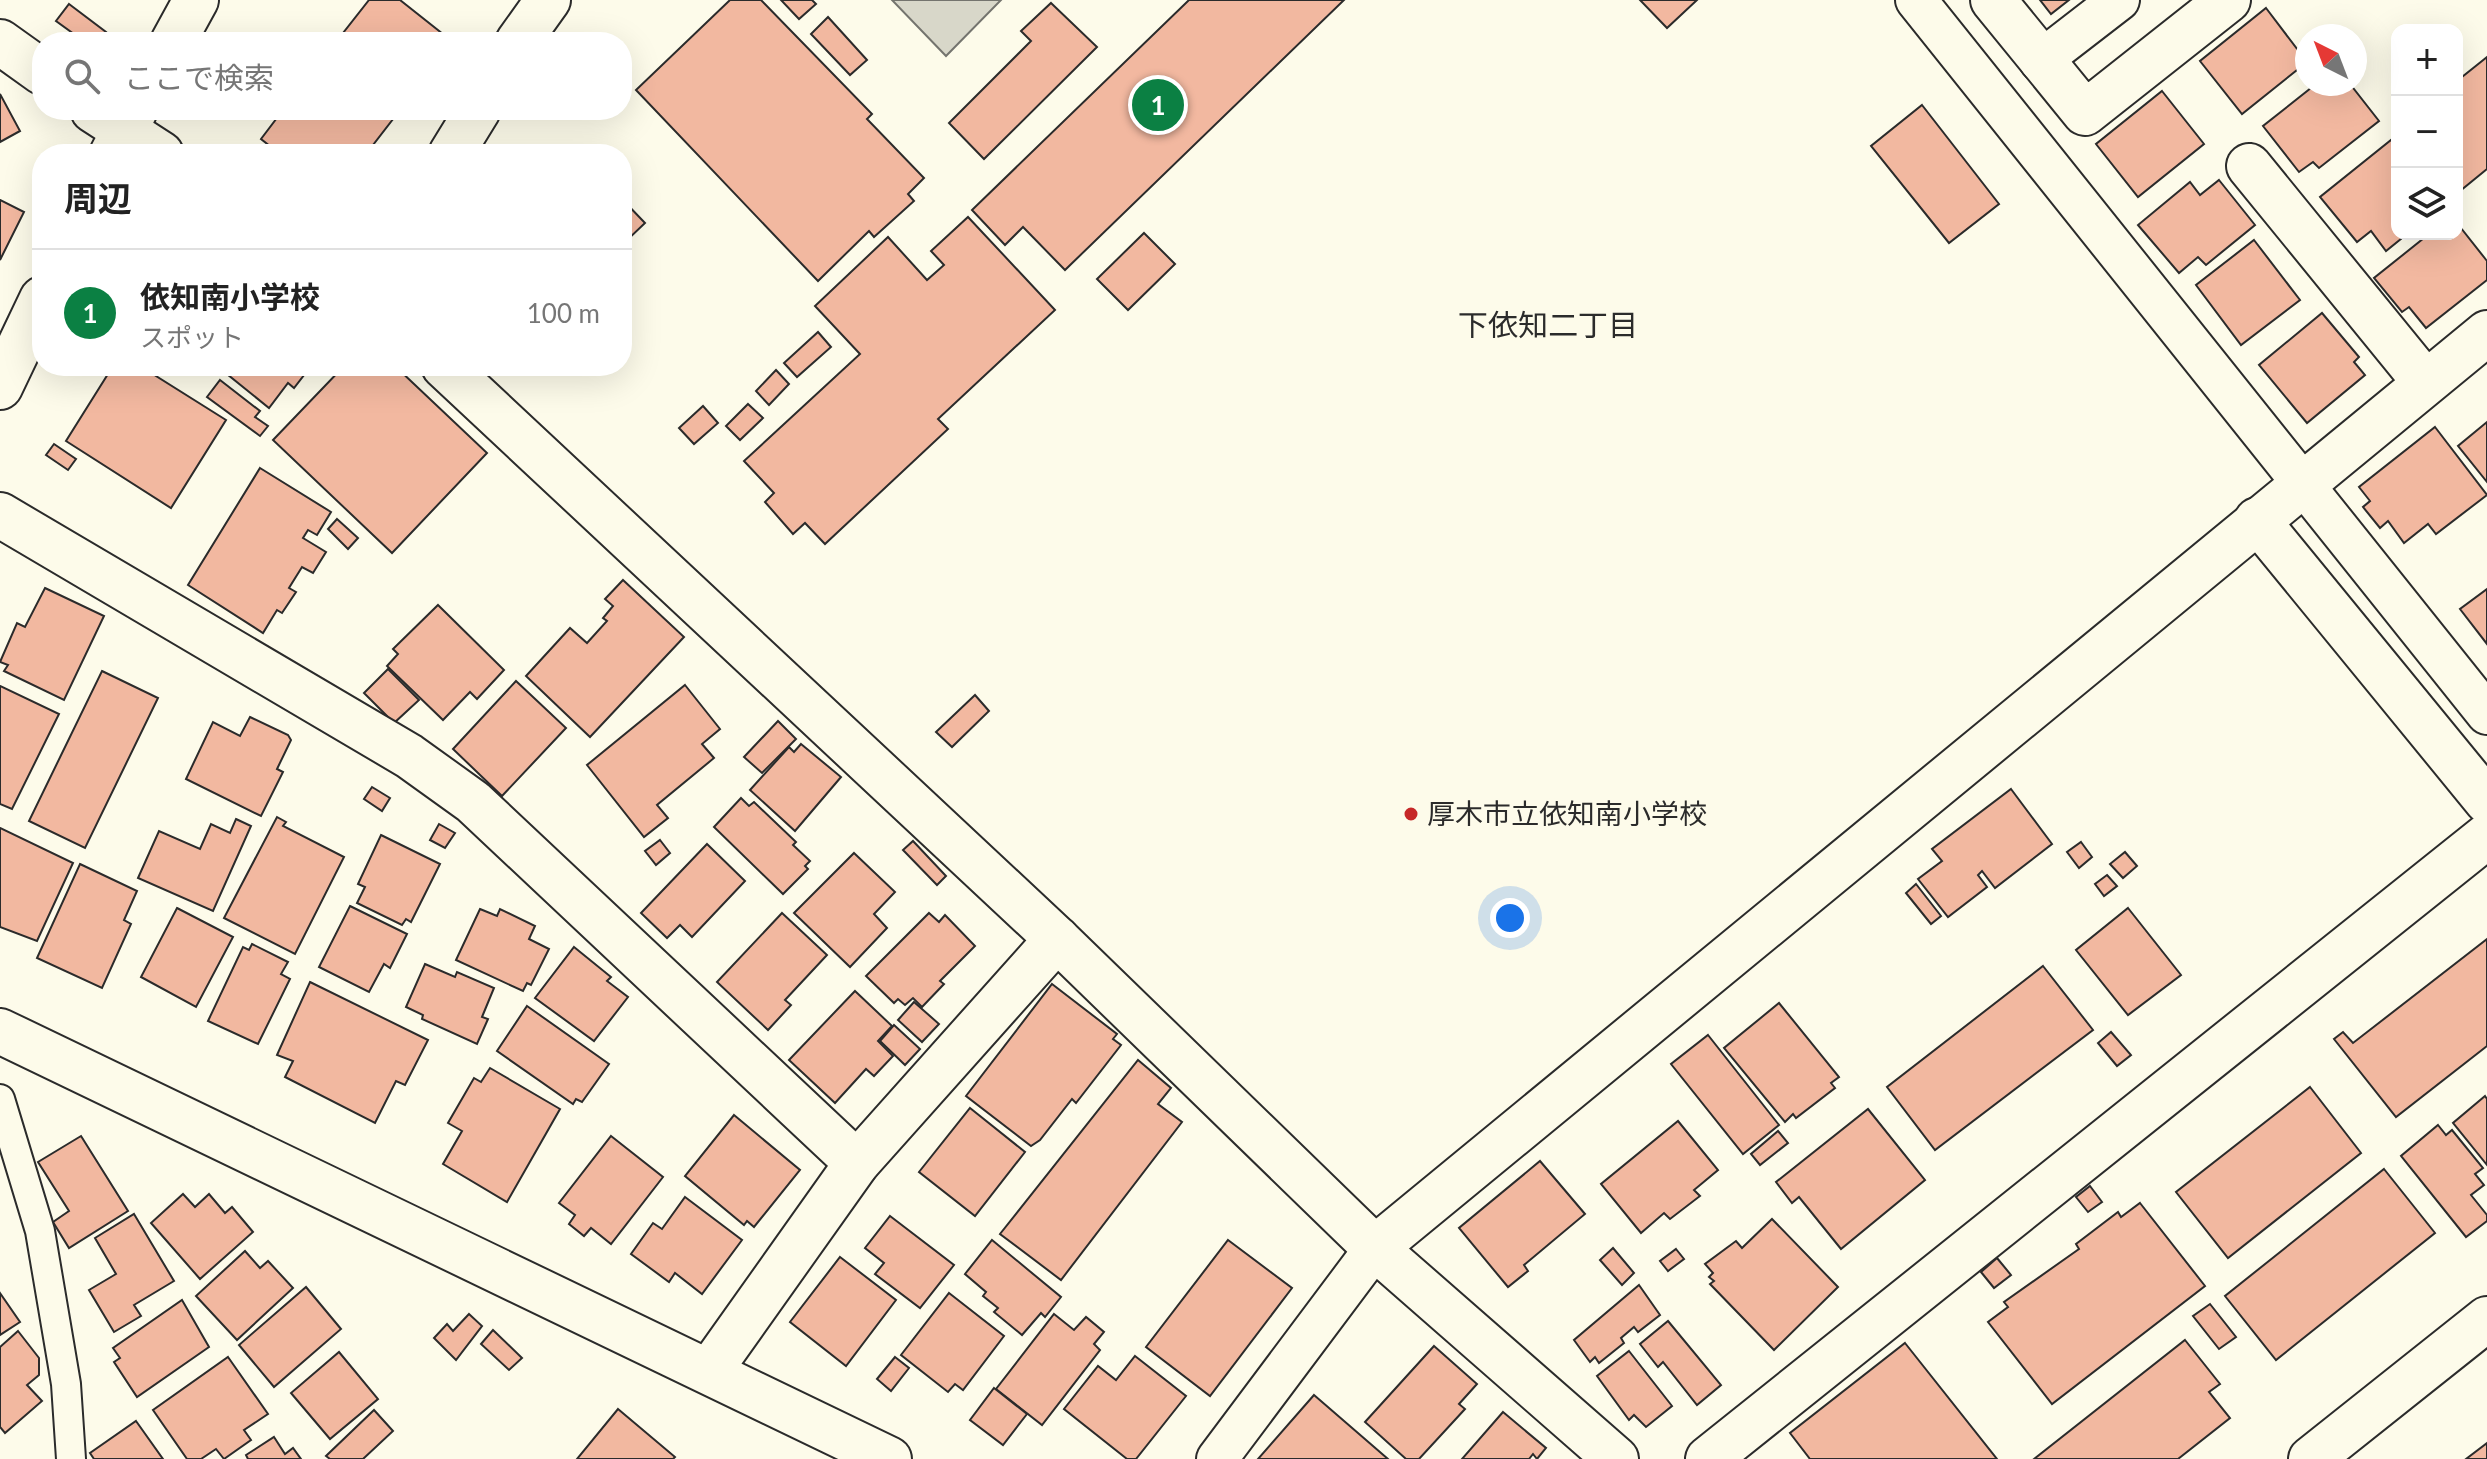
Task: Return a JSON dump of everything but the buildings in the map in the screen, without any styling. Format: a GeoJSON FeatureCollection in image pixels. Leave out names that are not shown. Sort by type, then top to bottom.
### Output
{"type":"FeatureCollection","features":[{"type":"Feature","properties":{"kind":"street"},"geometry":{"type":"LineString","coordinates":[[178,32],[196,0]]}},
{"type":"Feature","properties":{"kind":"street"},"geometry":{"type":"LineString","coordinates":[[525,32],[548,0]]}},
{"type":"Feature","properties":{"kind":"street"},"geometry":{"type":"LineString","coordinates":[[1916,0],[2487,714]]}},
{"type":"Feature","properties":{"kind":"street"},"geometry":{"type":"LineString","coordinates":[[1993,0],[2085,113],[2228,0]]}},
{"type":"Feature","properties":{"kind":"street"},"geometry":{"type":"LineString","coordinates":[[2040,61],[2119,0]]}},
{"type":"Feature","properties":{"kind":"street"},"geometry":{"type":"LineString","coordinates":[[0,42],[32,65]]}},
{"type":"Feature","properties":{"kind":"street"},"geometry":{"type":"LineString","coordinates":[[457,144],[472,120]]}},
{"type":"Feature","properties":{"kind":"street"},"geometry":{"type":"LineString","coordinates":[[115,126],[145,144]]}},
{"type":"Feature","properties":{"kind":"street"},"geometry":{"type":"LineString","coordinates":[[2249,166],[2425,382]]}},
{"type":"Feature","properties":{"kind":"street"},"geometry":{"type":"LineString","coordinates":[[0,387],[32,320]]}},
{"type":"Feature","properties":{"kind":"street"},"geometry":{"type":"LineString","coordinates":[[1217,1459],[1375,1248],[2487,333]]}},
{"type":"Feature","properties":{"kind":"street"},"geometry":{"type":"LineString","coordinates":[[455,376],[1057,939],[1375,1248],[1616,1459]]}},
{"type":"Feature","properties":{"kind":"street"},"geometry":{"type":"LineString","coordinates":[[0,515],[409,756],[473,802],[857,1163]]}},
{"type":"Feature","properties":{"kind":"street"},"geometry":{"type":"LineString","coordinates":[[2257,520],[2487,801]]}},
{"type":"Feature","properties":{"kind":"street"},"geometry":{"type":"LineString","coordinates":[[1708,1459],[2487,836]]}},
{"type":"Feature","properties":{"kind":"street"},"geometry":{"type":"LineString","coordinates":[[710,1370],[857,1163],[1057,939]]}},
{"type":"Feature","properties":{"kind":"street"},"geometry":{"type":"LineString","coordinates":[[0,1031],[710,1370],[889,1459]]}},
{"type":"Feature","properties":{"kind":"street"},"geometry":{"type":"LineString","coordinates":[[2311,1459],[2487,1319]]}},
{"type":"Feature","properties":{"kind":"lane"},"geometry":{"type":"LineString","coordinates":[[0,1099],[40,1231],[66,1384],[71,1459]]}},
{"type":"Feature","properties":{"kind":"shaded area"},"geometry":{"type":"Polygon","coordinates":[[[892,0],[1001,0],[946,56],[892,0]]]}},
{"type":"Feature","properties":{"kind":"place","name":"依知南小学校"},"geometry":{"type":"Point","coordinates":[1158,105]}},
{"type":"Feature","properties":{"kind":"place","name":"厚木市立依知南小学校"},"geometry":{"type":"Point","coordinates":[1411,814]}},
{"type":"Feature","properties":{"kind":"district","name":"下依知二丁目"},"geometry":{"type":"Point","coordinates":[1548,326]}}]}
